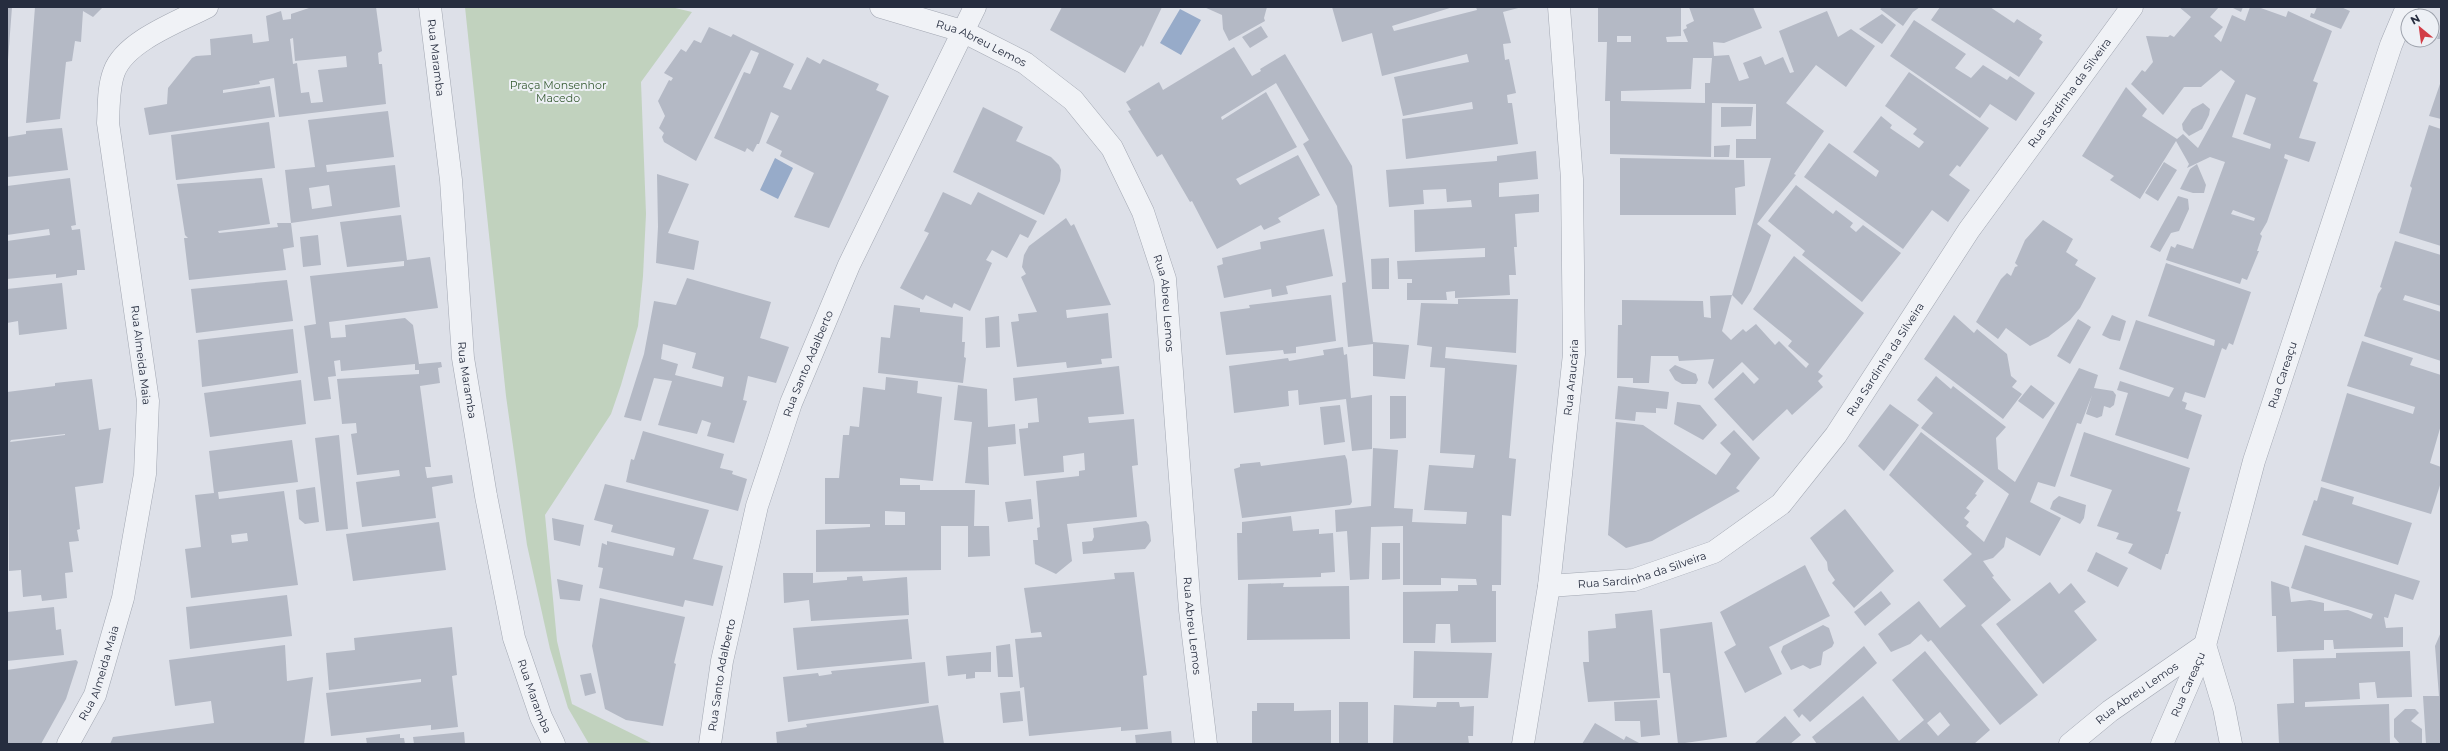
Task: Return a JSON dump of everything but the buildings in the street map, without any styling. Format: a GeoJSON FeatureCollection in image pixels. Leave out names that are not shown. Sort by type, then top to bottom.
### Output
{"type":"FeatureCollection","features":[{"type":"Feature","properties":{"kind":"street","name":"Rua Almeida Maia"},"geometry":{"type":"LineString","coordinates":[[68,744],[95,695],[121,606],[144,474],[148,401],[108,123],[109,93],[114,71],[122,58],[156,32],[208,7]]}},
{"type":"Feature","properties":{"kind":"street","name":"Rua Maramba"},"geometry":{"type":"LineString","coordinates":[[430,7],[451,180],[463,358],[484,488],[514,638],[541,717],[554,744]]}},
{"type":"Feature","properties":{"kind":"street","name":"Rua Abreu Lemos"},"geometry":{"type":"LineString","coordinates":[[881,7],[962,31],[1025,63],[1073,100],[1112,148],[1142,212],[1165,279],[1190,610],[1206,744]]}},
{"type":"Feature","properties":{"kind":"street","name":"Rua Santo Adalberto"},"geometry":{"type":"LineString","coordinates":[[710,744],[722,661],[758,506],[791,402],[849,265],[975,7]]}},
{"type":"Feature","properties":{"kind":"street","name":"Rua Araucária"},"geometry":{"type":"LineString","coordinates":[[1523,744],[1549,586],[1574,354],[1572,179],[1559,7]]}},
{"type":"Feature","properties":{"kind":"street","name":"Rua Sardinha da Silveira"},"geometry":{"type":"LineString","coordinates":[[1549,586],[1634,580],[1714,552],[1781,504],[1836,435],[1968,230],[2132,7]]}},
{"type":"Feature","properties":{"kind":"street","name":"Rua Careaçu"},"geometry":{"type":"LineString","coordinates":[[2162,744],[2205,645],[2254,461],[2391,46],[2407,7]]}},
{"type":"Feature","properties":{"kind":"street","name":"Rua Abreu Lemos"},"geometry":{"type":"LineString","coordinates":[[2070,744],[2110,711],[2205,645]]}},
{"type":"Feature","properties":{"kind":"street"},"geometry":{"type":"LineString","coordinates":[[2205,645],[2224,708],[2231,744]]}},
{"type":"Feature","properties":{"kind":"green space","name":"Praça Monsenhor Macedo"},"geometry":{"type":"Polygon","coordinates":[[[465,7],[671,7],[692,12],[641,82],[646,214],[643,276],[638,326],[621,385],[611,414],[545,515],[557,641],[572,704],[653,744],[589,744],[568,708],[550,649],[527,545],[506,396],[465,7]]]}},
{"type":"Feature","properties":{"kind":"water"},"geometry":{"type":"Polygon","coordinates":[[[1180,9],[1201,20],[1181,55],[1160,43],[1180,9]]]}},
{"type":"Feature","properties":{"kind":"water"},"geometry":{"type":"Polygon","coordinates":[[[775,158],[793,168],[778,199],[760,190],[775,158]]]}}]}
